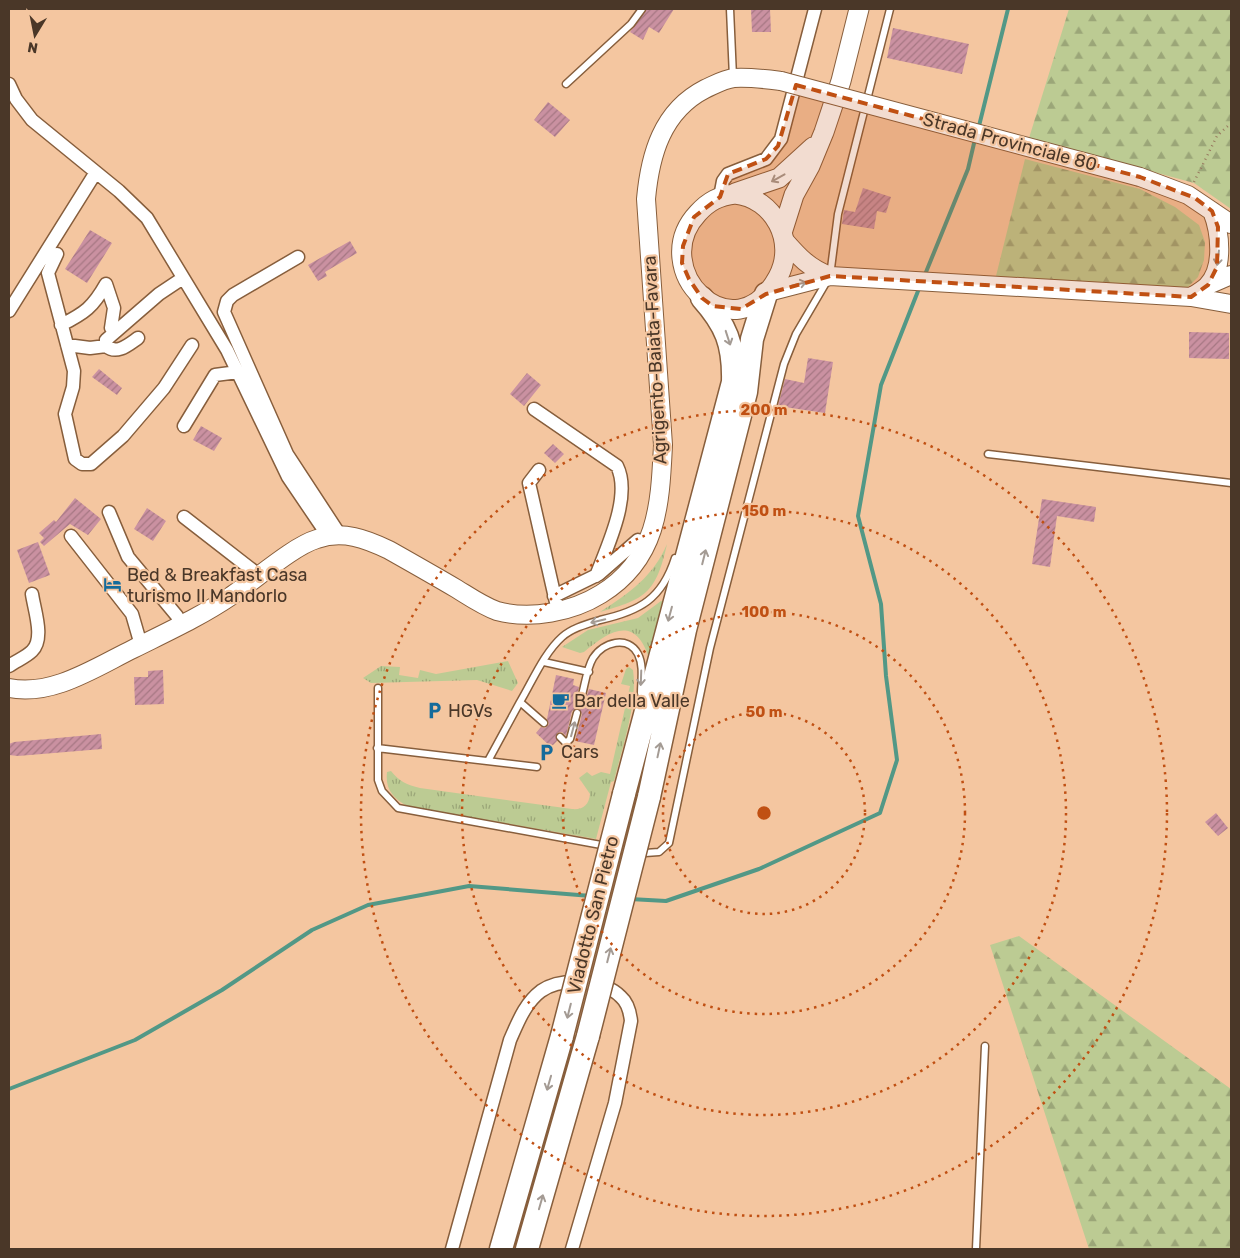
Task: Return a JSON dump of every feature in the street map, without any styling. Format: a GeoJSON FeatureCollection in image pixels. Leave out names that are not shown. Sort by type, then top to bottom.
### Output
{"type":"FeatureCollection","features":[{"type":"Feature","properties":{"kind":"highway","name":"Viadotto San Pietro"},"geometry":{"type":"LineString","coordinates":[[528,1249],[588,1036],[649,797],[685,630],[746,392],[752,340],[767,293]]}},
{"type":"Feature","properties":{"kind":"highway","name":"Viadotto San Pietro"},"geometry":{"type":"LineString","coordinates":[[501,1249],[562,1036],[733,382],[733,360],[728,336],[717,315],[702,298]]}},
{"type":"Feature","properties":{"kind":"main road"},"geometry":{"type":"LineString","coordinates":[[824,132],[806,155],[780,178],[724,196],[707,204],[694,217],[683,246],[682,263],[702,298],[720,308],[734,310],[748,307],[767,293],[782,268],[783,237],[794,195],[810,166],[824,132],[841,81],[859,9]]}},
{"type":"Feature","properties":{"kind":"main road"},"geometry":{"type":"LineString","coordinates":[[724,196],[749,197],[762,203],[772,214],[783,237]]}},
{"type":"Feature","properties":{"kind":"street"},"geometry":{"type":"LineString","coordinates":[[724,196],[723,181],[728,174],[766,159],[781,139],[815,9]]}},
{"type":"Feature","properties":{"kind":"street","name":"Agrigento-Baiata-Favara"},"geometry":{"type":"LineString","coordinates":[[334,536],[353,536],[382,547],[498,611],[522,614],[556,604],[577,606],[606,590],[631,570],[648,544],[661,484],[663,445],[646,199],[648,172],[656,145],[669,119],[700,92],[733,78],[780,81]]}},
{"type":"Feature","properties":{"kind":"street","name":"Strada Provinciale 80"},"geometry":{"type":"LineString","coordinates":[[780,81],[1140,177],[1188,195],[1231,224]]}},
{"type":"Feature","properties":{"kind":"street"},"geometry":{"type":"LineString","coordinates":[[9,84],[16,99],[32,120],[96,172],[147,218],[227,350],[288,476],[334,536]]}},
{"type":"Feature","properties":{"kind":"street"},"geometry":{"type":"LineString","coordinates":[[9,311],[96,172]]}},
{"type":"Feature","properties":{"kind":"street"},"geometry":{"type":"LineString","coordinates":[[1208,285],[1217,267],[1219,248],[1218,226],[1212,211]]}},
{"type":"Feature","properties":{"kind":"street"},"geometry":{"type":"LineString","coordinates":[[783,237],[803,262],[814,270],[830,276],[1191,297],[1231,304]]}},
{"type":"Feature","properties":{"kind":"street"},"geometry":{"type":"LineString","coordinates":[[57,254],[48,273],[75,379],[66,406],[66,423],[75,459],[86,465],[91,464],[123,436],[164,388],[192,345]]}},
{"type":"Feature","properties":{"kind":"street"},"geometry":{"type":"LineString","coordinates":[[298,257],[233,294],[227,301],[224,312],[287,454],[334,536]]}},
{"type":"Feature","properties":{"kind":"street"},"geometry":{"type":"LineString","coordinates":[[1191,297],[1208,285],[1231,275]]}},
{"type":"Feature","properties":{"kind":"street"},"geometry":{"type":"LineString","coordinates":[[767,293],[830,276]]}},
{"type":"Feature","properties":{"kind":"street"},"geometry":{"type":"LineString","coordinates":[[138,338],[119,350],[110,350],[106,346],[106,340],[114,332],[159,294],[183,278]]}},
{"type":"Feature","properties":{"kind":"street"},"geometry":{"type":"LineString","coordinates":[[62,325],[83,314],[95,304],[106,284],[114,308],[111,328],[114,332]]}},
{"type":"Feature","properties":{"kind":"street"},"geometry":{"type":"LineString","coordinates":[[67,346],[90,348],[106,346]]}},
{"type":"Feature","properties":{"kind":"street"},"geometry":{"type":"LineString","coordinates":[[184,426],[215,375],[238,372]]}},
{"type":"Feature","properties":{"kind":"street"},"geometry":{"type":"LineString","coordinates":[[534,409],[617,466],[620,473],[622,481],[619,508],[596,576]]}},
{"type":"Feature","properties":{"kind":"street"},"geometry":{"type":"LineString","coordinates":[[539,470],[529,483],[556,604],[596,576],[638,540],[648,544]]}},
{"type":"Feature","properties":{"kind":"street"},"geometry":{"type":"LineString","coordinates":[[109,512],[128,557],[177,616],[181,626]]}},
{"type":"Feature","properties":{"kind":"street"},"geometry":{"type":"LineString","coordinates":[[184,517],[260,576]]}},
{"type":"Feature","properties":{"kind":"street"},"geometry":{"type":"LineString","coordinates":[[71,536],[132,614],[141,645]]}},
{"type":"Feature","properties":{"kind":"street"},"geometry":{"type":"LineString","coordinates":[[9,688],[25,690],[56,684],[141,645],[196,619],[304,545],[334,536]]}},
{"type":"Feature","properties":{"kind":"street"},"geometry":{"type":"LineString","coordinates":[[9,666],[34,650],[37,643],[39,635],[32,594]]}},
{"type":"Feature","properties":{"kind":"street"},"geometry":{"type":"LineString","coordinates":[[452,1249],[510,1040],[520,1016],[531,1000],[542,990],[567,983],[585,983],[611,989],[622,997],[629,1008],[631,1021],[615,1103],[572,1249]]}},
{"type":"Feature","properties":{"kind":"lane"},"geometry":{"type":"LineString","coordinates":[[566,84],[631,24],[642,9]]}},
{"type":"Feature","properties":{"kind":"lane"},"geometry":{"type":"LineString","coordinates":[[730,9],[733,78]]}},
{"type":"Feature","properties":{"kind":"lane"},"geometry":{"type":"LineString","coordinates":[[378,688],[378,780],[382,791],[398,808],[645,854],[652,854],[665,848],[671,836],[710,648],[784,364],[796,334],[830,276],[838,214],[890,9]]}},
{"type":"Feature","properties":{"kind":"lane"},"geometry":{"type":"LineString","coordinates":[[719,403],[733,382]]}},
{"type":"Feature","properties":{"kind":"lane"},"geometry":{"type":"LineString","coordinates":[[988,454],[1231,483]]}},
{"type":"Feature","properties":{"kind":"lane"},"geometry":{"type":"LineString","coordinates":[[488,761],[554,644],[573,630],[626,614],[641,607],[654,597],[670,573],[678,550]]}},
{"type":"Feature","properties":{"kind":"lane"},"geometry":{"type":"LineString","coordinates":[[582,695],[592,660],[605,646],[616,643],[628,644],[634,648],[640,660],[639,703]]}},
{"type":"Feature","properties":{"kind":"lane"},"geometry":{"type":"LineString","coordinates":[[544,662],[589,672]]}},
{"type":"Feature","properties":{"kind":"lane"},"geometry":{"type":"LineString","coordinates":[[520,702],[544,723]]}},
{"type":"Feature","properties":{"kind":"lane"},"geometry":{"type":"LineString","coordinates":[[624,794],[638,712]]}},
{"type":"Feature","properties":{"kind":"lane"},"geometry":{"type":"LineString","coordinates":[[560,737],[566,743],[570,739],[577,713]]}},
{"type":"Feature","properties":{"kind":"lane"},"geometry":{"type":"LineString","coordinates":[[377,748],[537,767]]}},
{"type":"Feature","properties":{"kind":"lane"},"geometry":{"type":"LineString","coordinates":[[976,1249],[985,1046]]}},
{"type":"Feature","properties":{"kind":"path"},"geometry":{"type":"LineString","coordinates":[[1188,195],[1218,136],[1231,123]]}},
{"type":"Feature","properties":{"kind":"highlighted area"},"geometry":{"type":"Polygon","coordinates":[[[796,85],[1140,177],[1195,198],[1212,211],[1218,227],[1217,267],[1208,285],[1191,297],[830,276],[766,294],[741,309],[713,306],[702,298],[689,279],[682,263],[683,246],[694,217],[720,197],[728,174],[766,159],[778,146],[796,85]]]}},
{"type":"Feature","properties":{"kind":"green space"},"geometry":{"type":"Polygon","coordinates":[[[1069,9],[1231,9],[1231,209],[1194,183],[1029,138],[1069,9]]]}},
{"type":"Feature","properties":{"kind":"green space"},"geometry":{"type":"Polygon","coordinates":[[[1025,159],[1140,189],[1175,207],[1199,225],[1205,242],[1204,260],[1198,277],[1185,290],[995,280],[1025,159]]]}},
{"type":"Feature","properties":{"kind":"green space"},"geometry":{"type":"Polygon","coordinates":[[[667,544],[658,573],[647,592],[628,603],[600,612],[630,591],[647,575],[655,566],[667,544]]]}},
{"type":"Feature","properties":{"kind":"green space"},"geometry":{"type":"Polygon","coordinates":[[[661,601],[667,603],[649,658],[643,644],[629,631],[612,633],[580,653],[562,647],[588,630],[638,618],[661,601]]]}},
{"type":"Feature","properties":{"kind":"green space"},"geometry":{"type":"Polygon","coordinates":[[[508,661],[518,683],[512,691],[477,680],[371,683],[363,678],[381,666],[400,667],[399,675],[418,678],[420,670],[436,674],[508,661]]]}},
{"type":"Feature","properties":{"kind":"green space"},"geometry":{"type":"Polygon","coordinates":[[[629,667],[633,670],[634,683],[631,711],[614,781],[611,782],[596,839],[407,806],[391,792],[387,783],[387,772],[391,771],[404,782],[420,788],[572,809],[582,808],[587,804],[590,794],[579,778],[587,772],[592,776],[601,772],[610,774],[630,686],[621,684],[626,669],[629,667]]]}},
{"type":"Feature","properties":{"kind":"green space"},"geometry":{"type":"Polygon","coordinates":[[[1019,936],[1231,1089],[1231,1249],[1089,1249],[990,945],[1019,936]]]}},
{"type":"Feature","properties":{"kind":"building"},"geometry":{"type":"Polygon","coordinates":[[[647,9],[674,9],[659,33],[649,27],[643,40],[630,32],[647,9]]]}},
{"type":"Feature","properties":{"kind":"building"},"geometry":{"type":"Polygon","coordinates":[[[751,9],[770,9],[771,32],[752,32],[751,9]]]}},
{"type":"Feature","properties":{"kind":"building"},"geometry":{"type":"Polygon","coordinates":[[[893,28],[969,44],[962,74],[887,58],[893,28]]]}},
{"type":"Feature","properties":{"kind":"building"},"geometry":{"type":"Polygon","coordinates":[[[548,102],[570,120],[555,137],[534,120],[548,102]]]}},
{"type":"Feature","properties":{"kind":"building"},"geometry":{"type":"Polygon","coordinates":[[[863,188],[891,197],[886,213],[877,211],[874,229],[842,224],[844,210],[855,212],[863,188]]]}},
{"type":"Feature","properties":{"kind":"building"},"geometry":{"type":"Polygon","coordinates":[[[90,230],[112,243],[87,283],[65,269],[90,230]]]}},
{"type":"Feature","properties":{"kind":"building"},"geometry":{"type":"Polygon","coordinates":[[[350,241],[357,253],[325,272],[327,276],[318,281],[308,265],[350,241]]]}},
{"type":"Feature","properties":{"kind":"building"},"geometry":{"type":"Polygon","coordinates":[[[1189,332],[1229,333],[1229,359],[1189,358],[1189,332]]]}},
{"type":"Feature","properties":{"kind":"building"},"geometry":{"type":"Polygon","coordinates":[[[808,358],[833,362],[825,413],[778,406],[785,379],[804,383],[808,358]]]}},
{"type":"Feature","properties":{"kind":"building"},"geometry":{"type":"Polygon","coordinates":[[[99,369],[122,388],[117,395],[92,377],[99,369]]]}},
{"type":"Feature","properties":{"kind":"building"},"geometry":{"type":"Polygon","coordinates":[[[527,373],[541,385],[524,406],[510,394],[527,373]]]}},
{"type":"Feature","properties":{"kind":"building"},"geometry":{"type":"Polygon","coordinates":[[[201,426],[222,438],[214,451],[193,440],[201,426]]]}},
{"type":"Feature","properties":{"kind":"building"},"geometry":{"type":"Polygon","coordinates":[[[553,444],[564,454],[555,463],[544,453],[553,444]]]}},
{"type":"Feature","properties":{"kind":"building"},"geometry":{"type":"Polygon","coordinates":[[[75,498],[101,519],[88,535],[70,524],[44,546],[40,542],[44,538],[39,533],[54,520],[56,522],[75,498]]]}},
{"type":"Feature","properties":{"kind":"building"},"geometry":{"type":"Polygon","coordinates":[[[1042,499],[1096,507],[1094,522],[1057,516],[1050,567],[1032,564],[1042,499]]]}},
{"type":"Feature","properties":{"kind":"building"},"geometry":{"type":"Polygon","coordinates":[[[147,508],[166,521],[153,541],[134,529],[147,508]]]}},
{"type":"Feature","properties":{"kind":"building"},"geometry":{"type":"Polygon","coordinates":[[[38,542],[50,575],[29,583],[17,550],[38,542]]]}},
{"type":"Feature","properties":{"kind":"building"},"geometry":{"type":"Polygon","coordinates":[[[163,670],[164,704],[135,705],[134,677],[148,677],[148,671],[163,670]]]}},
{"type":"Feature","properties":{"kind":"building"},"geometry":{"type":"Polygon","coordinates":[[[556,675],[574,679],[573,685],[579,687],[577,696],[580,700],[586,698],[589,689],[606,693],[594,745],[575,741],[582,714],[578,708],[572,711],[566,736],[562,732],[557,733],[557,741],[551,747],[536,733],[541,727],[545,728],[549,724],[547,719],[556,675]]]}},
{"type":"Feature","properties":{"kind":"building"},"geometry":{"type":"Polygon","coordinates":[[[101,734],[102,749],[18,756],[9,755],[9,744],[14,742],[101,734]]]}},
{"type":"Feature","properties":{"kind":"building"},"geometry":{"type":"Polygon","coordinates":[[[1216,813],[1228,828],[1218,836],[1205,822],[1216,813]]]}},
{"type":"Feature","properties":{"kind":"waterway"},"geometry":{"type":"LineString","coordinates":[[978,130],[1008,9]]}},
{"type":"Feature","properties":{"kind":"waterway"},"geometry":{"type":"LineString","coordinates":[[924,277],[968,169],[975,139]]}},
{"type":"Feature","properties":{"kind":"waterway"},"geometry":{"type":"LineString","coordinates":[[630,899],[666,901],[759,869],[880,813],[897,760],[886,676],[881,604],[858,516],[881,385],[920,286]]}},
{"type":"Feature","properties":{"kind":"waterway"},"geometry":{"type":"LineString","coordinates":[[9,1089],[135,1040],[222,990],[312,930],[368,905],[469,886],[591,896]]}},
{"type":"Feature","properties":{"kind":"place","name":"Bed & Breakfast Casa turismo Il Mandorlo"},"geometry":{"type":"Point","coordinates":[113,585]}},
{"type":"Feature","properties":{"kind":"place","name":"Bar della Valle"},"geometry":{"type":"Point","coordinates":[560,701]}},
{"type":"Feature","properties":{"kind":"place","name":"HGVs"},"geometry":{"type":"Point","coordinates":[434,711]}},
{"type":"Feature","properties":{"kind":"place","name":"Cars"},"geometry":{"type":"Point","coordinates":[547,752]}}]}
